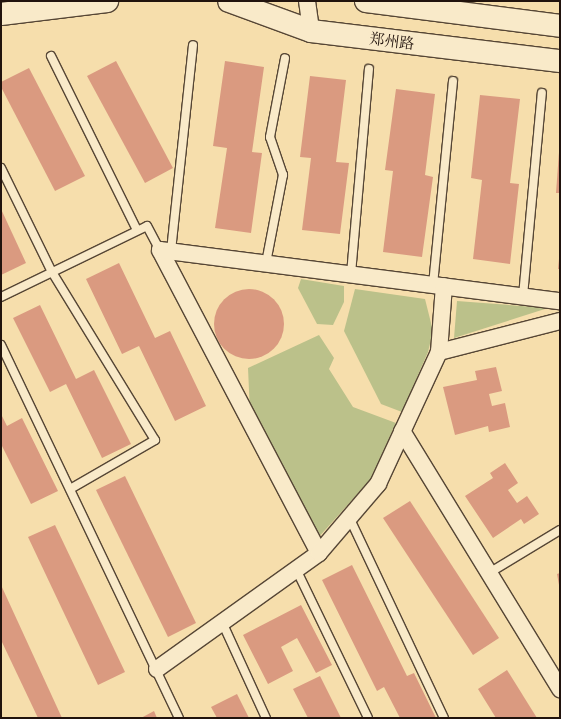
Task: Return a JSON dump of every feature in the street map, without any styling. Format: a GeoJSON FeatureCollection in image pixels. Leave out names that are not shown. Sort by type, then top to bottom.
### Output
{"type":"FeatureCollection","features":[{"type":"Feature","properties":{"kind":"street"},"geometry":{"type":"LineString","coordinates":[[1,14],[107,1]]}},
{"type":"Feature","properties":{"kind":"street","name":"郑州路"},"geometry":{"type":"LineString","coordinates":[[229,1],[311,31],[560,61]]}},
{"type":"Feature","properties":{"kind":"street"},"geometry":{"type":"LineString","coordinates":[[307,1],[311,31]]}},
{"type":"Feature","properties":{"kind":"street"},"geometry":{"type":"LineString","coordinates":[[366,1],[560,26]]}},
{"type":"Feature","properties":{"kind":"street"},"geometry":{"type":"LineString","coordinates":[[166,250],[560,301]]}},
{"type":"Feature","properties":{"kind":"street"},"geometry":{"type":"LineString","coordinates":[[166,250],[319,553]]}},
{"type":"Feature","properties":{"kind":"street"},"geometry":{"type":"LineString","coordinates":[[157,668],[319,553],[378,484],[439,352],[439,285]]}},
{"type":"Feature","properties":{"kind":"street"},"geometry":{"type":"LineString","coordinates":[[439,352],[560,321]]}},
{"type":"Feature","properties":{"kind":"street"},"geometry":{"type":"LineString","coordinates":[[402,431],[560,689]]}},
{"type":"Feature","properties":{"kind":"lane"},"geometry":{"type":"LineString","coordinates":[[166,250],[193,45]]}},
{"type":"Feature","properties":{"kind":"lane"},"geometry":{"type":"LineString","coordinates":[[51,56],[137,230]]}},
{"type":"Feature","properties":{"kind":"lane"},"geometry":{"type":"LineString","coordinates":[[266,263],[283,175],[270,137],[285,58]]}},
{"type":"Feature","properties":{"kind":"lane"},"geometry":{"type":"LineString","coordinates":[[351,274],[369,69]]}},
{"type":"Feature","properties":{"kind":"lane"},"geometry":{"type":"LineString","coordinates":[[439,285],[453,81]]}},
{"type":"Feature","properties":{"kind":"lane"},"geometry":{"type":"LineString","coordinates":[[523,296],[542,93]]}},
{"type":"Feature","properties":{"kind":"lane"},"geometry":{"type":"LineString","coordinates":[[1,168],[52,272],[155,440],[70,489]]}},
{"type":"Feature","properties":{"kind":"lane"},"geometry":{"type":"LineString","coordinates":[[1,297],[147,226],[166,250]]}},
{"type":"Feature","properties":{"kind":"lane"},"geometry":{"type":"LineString","coordinates":[[1,345],[157,668],[179,718]]}},
{"type":"Feature","properties":{"kind":"lane"},"geometry":{"type":"LineString","coordinates":[[349,517],[444,718]]}},
{"type":"Feature","properties":{"kind":"lane"},"geometry":{"type":"LineString","coordinates":[[489,573],[560,530]]}},
{"type":"Feature","properties":{"kind":"lane"},"geometry":{"type":"LineString","coordinates":[[296,569],[368,718]]}},
{"type":"Feature","properties":{"kind":"lane"},"geometry":{"type":"LineString","coordinates":[[222,622],[266,718]]}},
{"type":"Feature","properties":{"kind":"green space"},"geometry":{"type":"Polygon","coordinates":[[[301,279],[344,286],[344,302],[333,325],[317,324],[298,288],[301,279]]]}},
{"type":"Feature","properties":{"kind":"green space"},"geometry":{"type":"Polygon","coordinates":[[[355,289],[425,299],[433,331],[428,352],[402,412],[381,404],[344,331],[355,289]]]}},
{"type":"Feature","properties":{"kind":"green space"},"geometry":{"type":"Polygon","coordinates":[[[457,301],[548,308],[454,338],[457,301]]]}},
{"type":"Feature","properties":{"kind":"green space"},"geometry":{"type":"Polygon","coordinates":[[[319,335],[334,358],[329,369],[353,407],[396,423],[370,480],[317,539],[250,413],[248,368],[319,335]]]}},
{"type":"Feature","properties":{"kind":"building"},"geometry":{"type":"Polygon","coordinates":[[[116,61],[173,168],[145,183],[87,76],[116,61]]]}},
{"type":"Feature","properties":{"kind":"building"},"geometry":{"type":"Polygon","coordinates":[[[225,61],[264,67],[252,152],[262,153],[251,233],[215,228],[227,148],[213,146],[225,61]]]}},
{"type":"Feature","properties":{"kind":"building"},"geometry":{"type":"Polygon","coordinates":[[[29,68],[85,176],[55,191],[1,87],[1,82],[29,68]]]}},
{"type":"Feature","properties":{"kind":"building"},"geometry":{"type":"Polygon","coordinates":[[[310,76],[346,80],[336,162],[349,163],[340,234],[302,230],[311,158],[300,157],[310,76]]]}},
{"type":"Feature","properties":{"kind":"building"},"geometry":{"type":"Polygon","coordinates":[[[396,89],[435,94],[425,175],[433,177],[422,257],[383,252],[393,171],[385,170],[396,89]]]}},
{"type":"Feature","properties":{"kind":"building"},"geometry":{"type":"Polygon","coordinates":[[[480,95],[520,99],[510,183],[519,184],[510,264],[473,259],[482,180],[471,178],[480,95]]]}},
{"type":"Feature","properties":{"kind":"building"},"geometry":{"type":"Polygon","coordinates":[[[559,152],[560,193],[556,193],[559,152]]]}},
{"type":"Feature","properties":{"kind":"building"},"geometry":{"type":"Polygon","coordinates":[[[1,209],[26,263],[1,275],[1,209]]]}},
{"type":"Feature","properties":{"kind":"building"},"geometry":{"type":"Polygon","coordinates":[[[559,259],[560,269],[558,269],[559,259]]]}},
{"type":"Feature","properties":{"kind":"building"},"geometry":{"type":"Polygon","coordinates":[[[119,263],[155,338],[170,331],[206,406],[175,421],[139,346],[122,354],[86,279],[119,263]]]}},
{"type":"Feature","properties":{"kind":"building"},"geometry":{"type":"Polygon","coordinates":[[[249,289],[262,292],[274,299],[281,311],[284,324],[281,337],[274,349],[262,356],[249,359],[236,356],[224,349],[217,337],[214,324],[217,311],[224,299],[236,292],[249,289]]]}},
{"type":"Feature","properties":{"kind":"building"},"geometry":{"type":"Polygon","coordinates":[[[40,305],[76,379],[94,370],[131,444],[102,458],[66,384],[50,392],[13,318],[40,305]]]}},
{"type":"Feature","properties":{"kind":"building"},"geometry":{"type":"Polygon","coordinates":[[[496,367],[502,391],[489,394],[492,406],[505,403],[510,427],[489,432],[488,426],[455,435],[443,387],[477,380],[475,371],[496,367]]]}},
{"type":"Feature","properties":{"kind":"building"},"geometry":{"type":"Polygon","coordinates":[[[1,414],[7,426],[22,418],[58,491],[31,504],[1,444],[1,414]]]}},
{"type":"Feature","properties":{"kind":"building"},"geometry":{"type":"Polygon","coordinates":[[[505,463],[518,483],[508,490],[517,503],[527,496],[539,514],[524,524],[521,519],[493,538],[465,496],[493,478],[490,473],[505,463]]]}},
{"type":"Feature","properties":{"kind":"building"},"geometry":{"type":"Polygon","coordinates":[[[125,476],[196,623],[168,637],[96,490],[125,476]]]}},
{"type":"Feature","properties":{"kind":"building"},"geometry":{"type":"Polygon","coordinates":[[[410,501],[499,638],[473,655],[383,518],[410,501]]]}},
{"type":"Feature","properties":{"kind":"building"},"geometry":{"type":"Polygon","coordinates":[[[55,525],[125,672],[98,685],[28,537],[55,525]]]}},
{"type":"Feature","properties":{"kind":"building"},"geometry":{"type":"Polygon","coordinates":[[[352,565],[407,676],[414,673],[436,718],[400,718],[384,687],[377,691],[322,580],[352,565]]]}},
{"type":"Feature","properties":{"kind":"building"},"geometry":{"type":"Polygon","coordinates":[[[560,573],[560,585],[559,585],[557,574],[560,573]]]}},
{"type":"Feature","properties":{"kind":"building"},"geometry":{"type":"Polygon","coordinates":[[[1,585],[62,718],[38,718],[1,640],[1,585]]]}},
{"type":"Feature","properties":{"kind":"building"},"geometry":{"type":"Polygon","coordinates":[[[301,605],[332,665],[316,673],[297,638],[281,647],[293,671],[268,684],[243,635],[301,605]]]}},
{"type":"Feature","properties":{"kind":"building"},"geometry":{"type":"Polygon","coordinates":[[[507,670],[537,718],[496,718],[478,689],[507,670]]]}},
{"type":"Feature","properties":{"kind":"building"},"geometry":{"type":"Polygon","coordinates":[[[320,676],[341,718],[308,718],[293,689],[320,676]]]}},
{"type":"Feature","properties":{"kind":"building"},"geometry":{"type":"Polygon","coordinates":[[[237,694],[249,718],[217,718],[211,707],[237,694]]]}},
{"type":"Feature","properties":{"kind":"building"},"geometry":{"type":"Polygon","coordinates":[[[154,711],[157,718],[141,718],[154,711]]]}}]}
